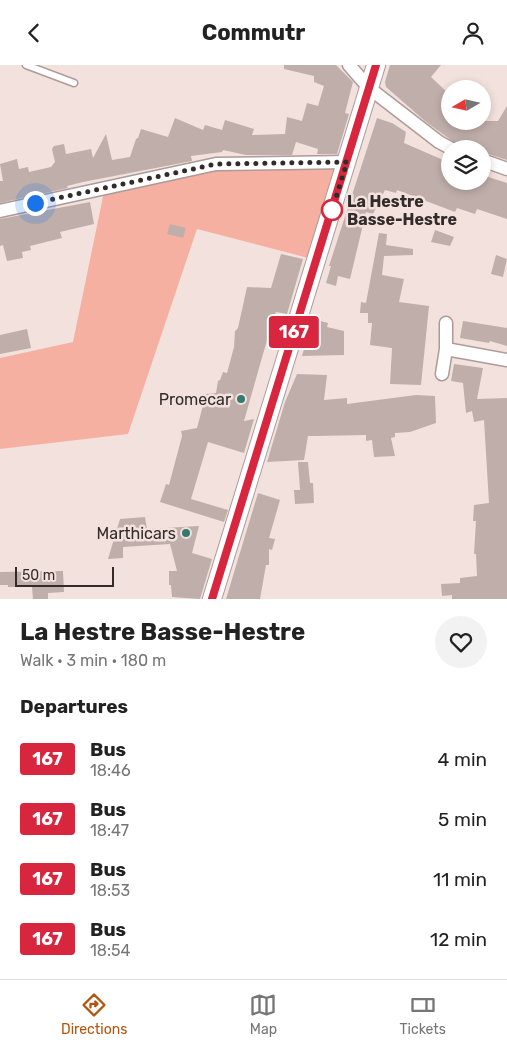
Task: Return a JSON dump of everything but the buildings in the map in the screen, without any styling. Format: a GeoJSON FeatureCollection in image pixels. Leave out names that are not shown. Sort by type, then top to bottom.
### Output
{"type":"FeatureCollection","features":[{"type":"Feature","properties":{"kind":"main road"},"geometry":{"type":"LineString","coordinates":[[212,599],[376,65]]}},
{"type":"Feature","properties":{"kind":"street"},"geometry":{"type":"LineString","coordinates":[[349,65],[369,88],[441,143]]}},
{"type":"Feature","properties":{"kind":"street"},"geometry":{"type":"LineString","coordinates":[[0,211],[216,164],[347,162]]}},
{"type":"Feature","properties":{"kind":"street"},"geometry":{"type":"LineString","coordinates":[[491,163],[507,169]]}},
{"type":"Feature","properties":{"kind":"street"},"geometry":{"type":"LineString","coordinates":[[442,374],[446,349],[446,323]]}},
{"type":"Feature","properties":{"kind":"street"},"geometry":{"type":"LineString","coordinates":[[446,349],[507,360]]}},
{"type":"Feature","properties":{"kind":"lane"},"geometry":{"type":"LineString","coordinates":[[26,65],[74,83]]}},
{"type":"Feature","properties":{"kind":"shaded area"},"geometry":{"type":"Polygon","coordinates":[[[347,162],[316,260],[197,229],[128,434],[0,449],[0,358],[73,342],[105,187],[194,167],[347,162]]]}},
{"type":"Feature","properties":{"kind":"bus line","name":"167"},"geometry":{"type":"LineString","coordinates":[[212,599],[376,65]]}},
{"type":"Feature","properties":{"kind":"place","name":"La Hestre Basse-Hestre"},"geometry":{"type":"Point","coordinates":[332,210]}},
{"type":"Feature","properties":{"kind":"place","name":"Promecar"},"geometry":{"type":"Point","coordinates":[241,399]}},
{"type":"Feature","properties":{"kind":"place","name":"Marthicars"},"geometry":{"type":"Point","coordinates":[186,533]}},
{"type":"Feature","properties":{"kind":"route"},"geometry":{"type":"LineString","coordinates":[[35,203],[194,167],[216,164],[347,162],[332,210]]}}]}
